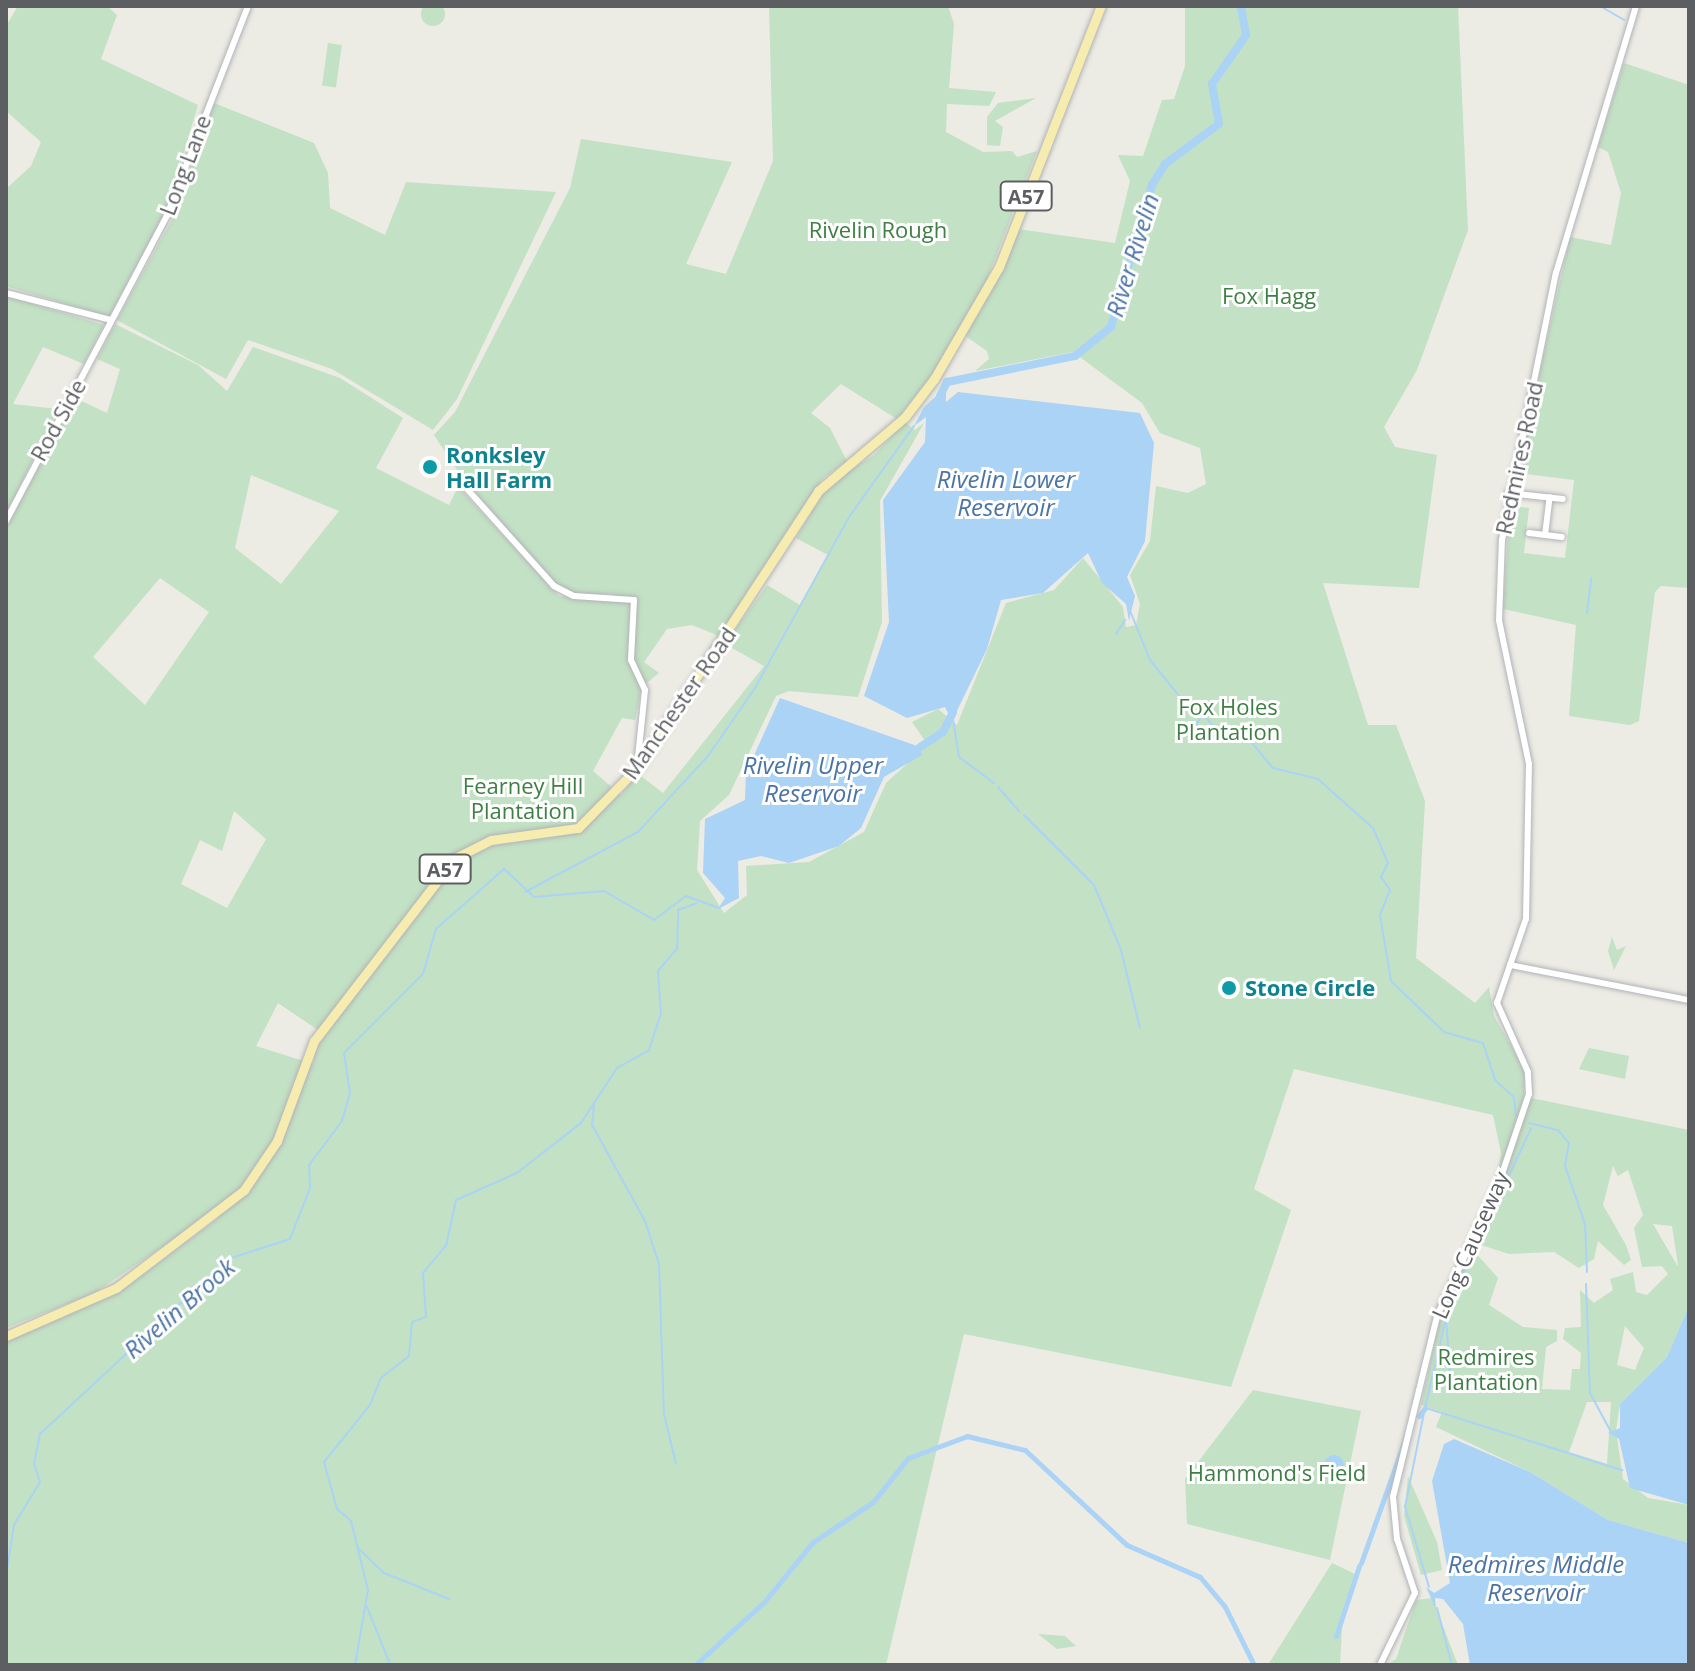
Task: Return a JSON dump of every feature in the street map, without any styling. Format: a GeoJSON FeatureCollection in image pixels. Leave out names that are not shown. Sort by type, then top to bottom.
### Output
{"type":"FeatureCollection","features":[{"type":"Feature","properties":{"kind":"main road","name":"Manchester Road"},"geometry":{"type":"LineString","coordinates":[[6,1336],[116,1288],[233,1203],[277,1141],[314,1041],[455,858],[491,840],[578,828],[637,768],[818,491],[905,417],[934,379],[1003,256],[1101,6]]}},
{"type":"Feature","properties":{"kind":"street","name":"Long Lane"},"geometry":{"type":"LineString","coordinates":[[111,320],[167,215],[248,6]]}},
{"type":"Feature","properties":{"kind":"street","name":"Redmires Road"},"geometry":{"type":"LineString","coordinates":[[1510,965],[1527,913],[1529,764],[1498,611],[1508,493],[1559,262],[1636,6]]}},
{"type":"Feature","properties":{"kind":"street"},"geometry":{"type":"LineString","coordinates":[[6,293],[111,320]]}},
{"type":"Feature","properties":{"kind":"street","name":"Rod Side"},"geometry":{"type":"LineString","coordinates":[[6,521],[111,320]]}},
{"type":"Feature","properties":{"kind":"street"},"geometry":{"type":"LineString","coordinates":[[459,480],[554,586],[574,596],[634,600],[631,660],[645,690],[637,768]]}},
{"type":"Feature","properties":{"kind":"street"},"geometry":{"type":"LineString","coordinates":[[1508,493],[1563,499]]}},
{"type":"Feature","properties":{"kind":"street"},"geometry":{"type":"LineString","coordinates":[[1545,535],[1550,497]]}},
{"type":"Feature","properties":{"kind":"street"},"geometry":{"type":"LineString","coordinates":[[1529,533],[1562,537]]}},
{"type":"Feature","properties":{"kind":"street"},"geometry":{"type":"LineString","coordinates":[[1510,965],[1689,1000]]}},
{"type":"Feature","properties":{"kind":"street","name":"Long Causeway"},"geometry":{"type":"LineString","coordinates":[[1380,1665],[1415,1593],[1397,1539],[1393,1497],[1437,1316],[1500,1180],[1528,1100],[1528,1072],[1497,1009],[1510,965]]}},
{"type":"Feature","properties":{"kind":"green space"},"geometry":{"type":"Polygon","coordinates":[[[433,2],[441,6],[445,14],[441,22],[433,26],[425,22],[421,14],[425,6],[433,2]]]}},
{"type":"Feature","properties":{"kind":"green space"},"geometry":{"type":"Polygon","coordinates":[[[18,6],[107,6],[117,15],[101,59],[198,105],[165,215],[109,317],[6,286],[6,189],[31,166],[41,142],[6,111],[6,26],[18,6]]]}},
{"type":"Feature","properties":{"kind":"green space"},"geometry":{"type":"Polygon","coordinates":[[[769,6],[948,6],[954,24],[949,88],[996,92],[989,106],[947,104],[946,132],[983,152],[1012,151],[1017,157],[1037,151],[986,282],[931,377],[897,419],[841,384],[811,413],[830,428],[847,461],[823,478],[719,636],[692,625],[667,629],[644,662],[659,673],[642,687],[635,720],[622,718],[593,771],[621,795],[637,773],[663,793],[764,666],[725,644],[767,585],[800,605],[828,555],[796,538],[828,484],[874,455],[905,422],[915,430],[924,423],[880,501],[882,622],[858,697],[789,691],[776,696],[729,795],[700,821],[697,870],[724,913],[747,895],[746,866],[809,862],[864,832],[886,783],[928,745],[912,722],[938,709],[957,725],[1006,603],[1054,590],[1083,558],[1123,607],[1126,627],[1136,625],[1140,604],[1130,575],[1150,541],[1156,486],[1188,493],[1206,484],[1200,448],[1160,433],[1142,403],[1073,352],[975,371],[989,359],[987,351],[964,335],[1018,229],[1115,243],[1130,181],[1118,155],[1143,156],[1162,100],[1174,99],[1185,66],[1185,6],[1458,6],[1468,230],[1417,370],[1384,427],[1395,447],[1437,455],[1419,588],[1323,583],[1368,725],[1396,725],[1425,801],[1416,958],[1475,1003],[1489,987],[1494,1016],[1525,1070],[1524,1101],[1497,1181],[1501,1153],[1493,1115],[1294,1069],[1254,1189],[1291,1210],[1231,1387],[964,1334],[886,1665],[6,1665],[6,1341],[129,1285],[217,1219],[213,1213],[94,1293],[6,1328],[6,529],[75,398],[107,413],[120,369],[97,359],[115,324],[198,365],[227,391],[253,347],[340,378],[403,418],[376,468],[449,505],[458,487],[559,596],[609,599],[613,594],[578,595],[554,584],[469,488],[434,435],[455,412],[570,188],[581,139],[732,162],[686,264],[726,274],[773,161],[769,6]],[[251,475],[235,548],[281,584],[339,511],[251,475]],[[160,578],[93,657],[145,705],[209,612],[160,578]],[[234,811],[222,851],[200,840],[181,884],[227,908],[266,839],[234,811]],[[278,1003],[256,1046],[313,1064],[318,1030],[278,1003]]]}},
{"type":"Feature","properties":{"kind":"green space"},"geometry":{"type":"Polygon","coordinates":[[[328,43],[342,45],[336,88],[322,86],[328,43]]]}},
{"type":"Feature","properties":{"kind":"green space"},"geometry":{"type":"Polygon","coordinates":[[[1624,63],[1689,85],[1689,588],[1661,586],[1655,592],[1639,721],[1630,725],[1569,716],[1576,625],[1503,609],[1510,506],[1529,508],[1524,553],[1565,558],[1574,480],[1517,473],[1570,237],[1611,245],[1621,193],[1608,152],[1598,147],[1624,63]]]}},
{"type":"Feature","properties":{"kind":"green space"},"geometry":{"type":"Polygon","coordinates":[[[1036,98],[995,121],[1003,127],[1000,146],[987,145],[987,117],[998,103],[1036,98]]]}},
{"type":"Feature","properties":{"kind":"green space"},"geometry":{"type":"Polygon","coordinates":[[[214,103],[314,143],[328,173],[330,208],[385,235],[406,182],[556,192],[457,399],[433,430],[332,369],[248,340],[226,379],[117,320],[175,214],[214,103]]]}},
{"type":"Feature","properties":{"kind":"green space"},"geometry":{"type":"Polygon","coordinates":[[[6,296],[104,325],[84,364],[43,347],[13,404],[58,409],[6,514],[6,296]]]}},
{"type":"Feature","properties":{"kind":"green space"},"geometry":{"type":"Polygon","coordinates":[[[1612,937],[1617,950],[1626,946],[1614,970],[1608,951],[1612,937]]]}},
{"type":"Feature","properties":{"kind":"green space"},"geometry":{"type":"Polygon","coordinates":[[[1589,1048],[1629,1056],[1625,1079],[1579,1069],[1589,1048]]]}},
{"type":"Feature","properties":{"kind":"green space","name":"Redmires Plantation"},"geometry":{"type":"Polygon","coordinates":[[[1531,1098],[1689,1130],[1689,1306],[1667,1357],[1620,1404],[1616,1430],[1623,1479],[1648,1498],[1689,1505],[1689,1543],[1608,1520],[1530,1472],[1436,1427],[1442,1412],[1421,1405],[1442,1310],[1472,1249],[1498,1278],[1489,1305],[1523,1327],[1557,1330],[1557,1341],[1546,1347],[1542,1389],[1570,1390],[1572,1369],[1580,1369],[1581,1353],[1563,1339],[1565,1328],[1581,1327],[1580,1290],[1594,1303],[1613,1290],[1610,1279],[1633,1272],[1636,1292],[1647,1295],[1668,1274],[1662,1266],[1642,1267],[1634,1228],[1643,1215],[1628,1170],[1618,1176],[1613,1166],[1603,1205],[1626,1245],[1631,1260],[1624,1265],[1598,1241],[1594,1259],[1579,1268],[1554,1252],[1509,1254],[1478,1244],[1531,1098]],[[1653,1224],[1677,1265],[1678,1265],[1672,1226],[1653,1224]],[[1625,1326],[1617,1365],[1635,1370],[1644,1348],[1625,1326]],[[1587,1402],[1569,1452],[1607,1464],[1611,1402],[1587,1402]]]}},
{"type":"Feature","properties":{"kind":"green space","name":"Hammond's Field"},"geometry":{"type":"Polygon","coordinates":[[[1253,1390],[1361,1411],[1330,1560],[1187,1524],[1185,1479],[1253,1390]]]}},
{"type":"Feature","properties":{"kind":"green space"},"geometry":{"type":"Polygon","coordinates":[[[1408,1476],[1437,1542],[1442,1570],[1421,1575],[1404,1516],[1408,1476]]]}},
{"type":"Feature","properties":{"kind":"green space"},"geometry":{"type":"Polygon","coordinates":[[[1332,1563],[1355,1574],[1343,1610],[1340,1665],[1268,1665],[1332,1563]]]}},
{"type":"Feature","properties":{"kind":"green space"},"geometry":{"type":"Polygon","coordinates":[[[1432,1598],[1458,1665],[1386,1665],[1396,1659],[1416,1600],[1432,1598]]]}},
{"type":"Feature","properties":{"kind":"green space"},"geometry":{"type":"Polygon","coordinates":[[[1038,1634],[1065,1636],[1076,1646],[1057,1649],[1038,1634]]]}},
{"type":"Feature","properties":{"kind":"water","name":"Rivelin Lower Reservoir"},"geometry":{"type":"Polygon","coordinates":[[[946,387],[946,402],[958,392],[1140,413],[1154,443],[1145,541],[1127,577],[1135,596],[1129,621],[1126,604],[1102,583],[1088,553],[1043,593],[1001,600],[987,649],[952,721],[945,707],[907,718],[864,696],[889,622],[883,500],[925,442],[926,417],[914,426],[924,407],[946,387]]]}},
{"type":"Feature","properties":{"kind":"water","name":"Rivelin Upper Reservoir"},"geometry":{"type":"Polygon","coordinates":[[[780,698],[920,747],[922,755],[884,777],[861,828],[839,846],[789,863],[761,856],[738,861],[739,898],[718,909],[725,898],[703,873],[705,819],[745,800],[746,773],[780,698]]]}},
{"type":"Feature","properties":{"kind":"water"},"geometry":{"type":"Polygon","coordinates":[[[1689,1306],[1689,1505],[1630,1488],[1619,1439],[1608,1433],[1620,1428],[1620,1404],[1667,1357],[1689,1306]]]}},
{"type":"Feature","properties":{"kind":"water","name":"Redmires Middle Reservoir"},"geometry":{"type":"Polygon","coordinates":[[[1454,1439],[1530,1472],[1608,1520],[1689,1543],[1689,1665],[1470,1665],[1463,1624],[1443,1599],[1435,1598],[1436,1610],[1426,1587],[1434,1593],[1450,1583],[1432,1481],[1444,1444],[1454,1439]]]}},
{"type":"Feature","properties":{"kind":"water"},"geometry":{"type":"Polygon","coordinates":[[[1334,1455],[1341,1458],[1344,1465],[1341,1472],[1334,1475],[1327,1472],[1324,1465],[1327,1458],[1334,1455]]]}},
{"type":"Feature","properties":{"kind":"waterway","name":"River Rivelin"},"geometry":{"type":"LineString","coordinates":[[940,396],[947,382],[1075,356],[1111,327],[1152,185],[1165,164],[1219,124],[1212,84],[1246,35],[1241,6]]}},
{"type":"Feature","properties":{"kind":"waterway"},"geometry":{"type":"LineString","coordinates":[[1600,6],[1624,20]]}},
{"type":"Feature","properties":{"kind":"waterway"},"geometry":{"type":"LineString","coordinates":[[525,892],[638,832],[708,756],[755,688],[849,517],[914,426]]}},
{"type":"Feature","properties":{"kind":"waterway"},"geometry":{"type":"LineString","coordinates":[[1587,613],[1591,578]]}},
{"type":"Feature","properties":{"kind":"waterway"},"geometry":{"type":"LineString","coordinates":[[1131,613],[1150,660],[1184,702],[1195,704],[1212,725],[1250,740],[1273,768],[1318,779],[1373,828],[1388,863],[1381,877],[1390,890],[1380,915],[1391,981],[1444,1032],[1483,1043],[1495,1080],[1514,1097],[1516,1116]]}},
{"type":"Feature","properties":{"kind":"waterway"},"geometry":{"type":"LineString","coordinates":[[1116,634],[1125,620]]}},
{"type":"Feature","properties":{"kind":"waterway","name":"River Rivelin"},"geometry":{"type":"LineString","coordinates":[[920,747],[943,732],[953,712]]}},
{"type":"Feature","properties":{"kind":"waterway"},"geometry":{"type":"LineString","coordinates":[[1192,733],[1201,717]]}},
{"type":"Feature","properties":{"kind":"waterway"},"geometry":{"type":"LineString","coordinates":[[953,719],[959,757],[994,783]]}},
{"type":"Feature","properties":{"kind":"waterway"},"geometry":{"type":"LineString","coordinates":[[1203,741],[1212,725]]}},
{"type":"Feature","properties":{"kind":"waterway"},"geometry":{"type":"LineString","coordinates":[[998,787],[1020,812]]}},
{"type":"Feature","properties":{"kind":"waterway"},"geometry":{"type":"LineString","coordinates":[[1024,815],[1094,885],[1121,950],[1140,1028]]}},
{"type":"Feature","properties":{"kind":"waterway","name":"Rivelin Brook"},"geometry":{"type":"LineString","coordinates":[[6,1576],[14,1525],[40,1482],[34,1464],[40,1434],[228,1259],[290,1239],[310,1188],[309,1165],[342,1121],[350,1093],[344,1053],[423,974],[436,929],[504,869],[534,897],[604,891],[654,920],[686,896],[719,908]]}},
{"type":"Feature","properties":{"kind":"waterway"},"geometry":{"type":"LineString","coordinates":[[355,1665],[368,1590],[351,1521],[337,1509],[324,1462],[370,1405],[381,1378],[409,1356],[412,1322],[426,1317],[423,1273],[446,1246],[456,1200],[517,1173],[581,1123],[617,1068],[649,1050],[661,1013],[658,971],[677,948],[678,910],[697,903]]}},
{"type":"Feature","properties":{"kind":"waterway"},"geometry":{"type":"LineString","coordinates":[[594,1106],[592,1125],[645,1221],[659,1264],[664,1414],[676,1464]]}},
{"type":"Feature","properties":{"kind":"waterway"},"geometry":{"type":"LineString","coordinates":[[1529,1123],[1558,1130],[1569,1143],[1565,1166],[1585,1224],[1587,1272]]}},
{"type":"Feature","properties":{"kind":"waterway"},"geometry":{"type":"LineString","coordinates":[[1429,1587],[1405,1507],[1425,1408],[1449,1305],[1531,1128]]}},
{"type":"Feature","properties":{"kind":"waterway"},"geometry":{"type":"LineString","coordinates":[[1586,1284],[1590,1393],[1611,1432]]}},
{"type":"Feature","properties":{"kind":"waterway"},"geometry":{"type":"LineString","coordinates":[[1446,1319],[1451,1384]]}},
{"type":"Feature","properties":{"kind":"waterway"},"geometry":{"type":"LineString","coordinates":[[1419,1416],[1425,1408]]}},
{"type":"Feature","properties":{"kind":"waterway"},"geometry":{"type":"LineString","coordinates":[[1426,1408],[1622,1470]]}},
{"type":"Feature","properties":{"kind":"waterway"},"geometry":{"type":"LineString","coordinates":[[1361,1563],[1407,1434]]}},
{"type":"Feature","properties":{"kind":"waterway"},"geometry":{"type":"LineString","coordinates":[[695,1665],[764,1602],[813,1542],[873,1502],[908,1458],[967,1436],[1025,1450],[1127,1545],[1200,1577],[1225,1607],[1254,1665]]}},
{"type":"Feature","properties":{"kind":"waterway"},"geometry":{"type":"LineString","coordinates":[[358,1548],[384,1573],[449,1599]]}},
{"type":"Feature","properties":{"kind":"waterway"},"geometry":{"type":"LineString","coordinates":[[1336,1636],[1359,1566]]}},
{"type":"Feature","properties":{"kind":"waterway"},"geometry":{"type":"LineString","coordinates":[[367,1607],[390,1664]]}},
{"type":"Feature","properties":{"kind":"waterway"},"geometry":{"type":"LineString","coordinates":[[1437,1608],[1452,1665]]}},
{"type":"Feature","properties":{"kind":"place","name":"Ronksley Hall Farm"},"geometry":{"type":"Point","coordinates":[430,467]}},
{"type":"Feature","properties":{"kind":"place","name":"Stone Circle"},"geometry":{"type":"Point","coordinates":[1229,988]}},
{"type":"Feature","properties":{"kind":"park label","name":"Rivelin Rough"},"geometry":{"type":"Point","coordinates":[878,230]}},
{"type":"Feature","properties":{"kind":"park label","name":"Fox Hagg"},"geometry":{"type":"Point","coordinates":[1269,296]}},
{"type":"Feature","properties":{"kind":"park label","name":"Fox Holes Plantation"},"geometry":{"type":"Point","coordinates":[1228,718]}},
{"type":"Feature","properties":{"kind":"park label","name":"Fearney Hill Plantation"},"geometry":{"type":"Point","coordinates":[523,798]}}]}
